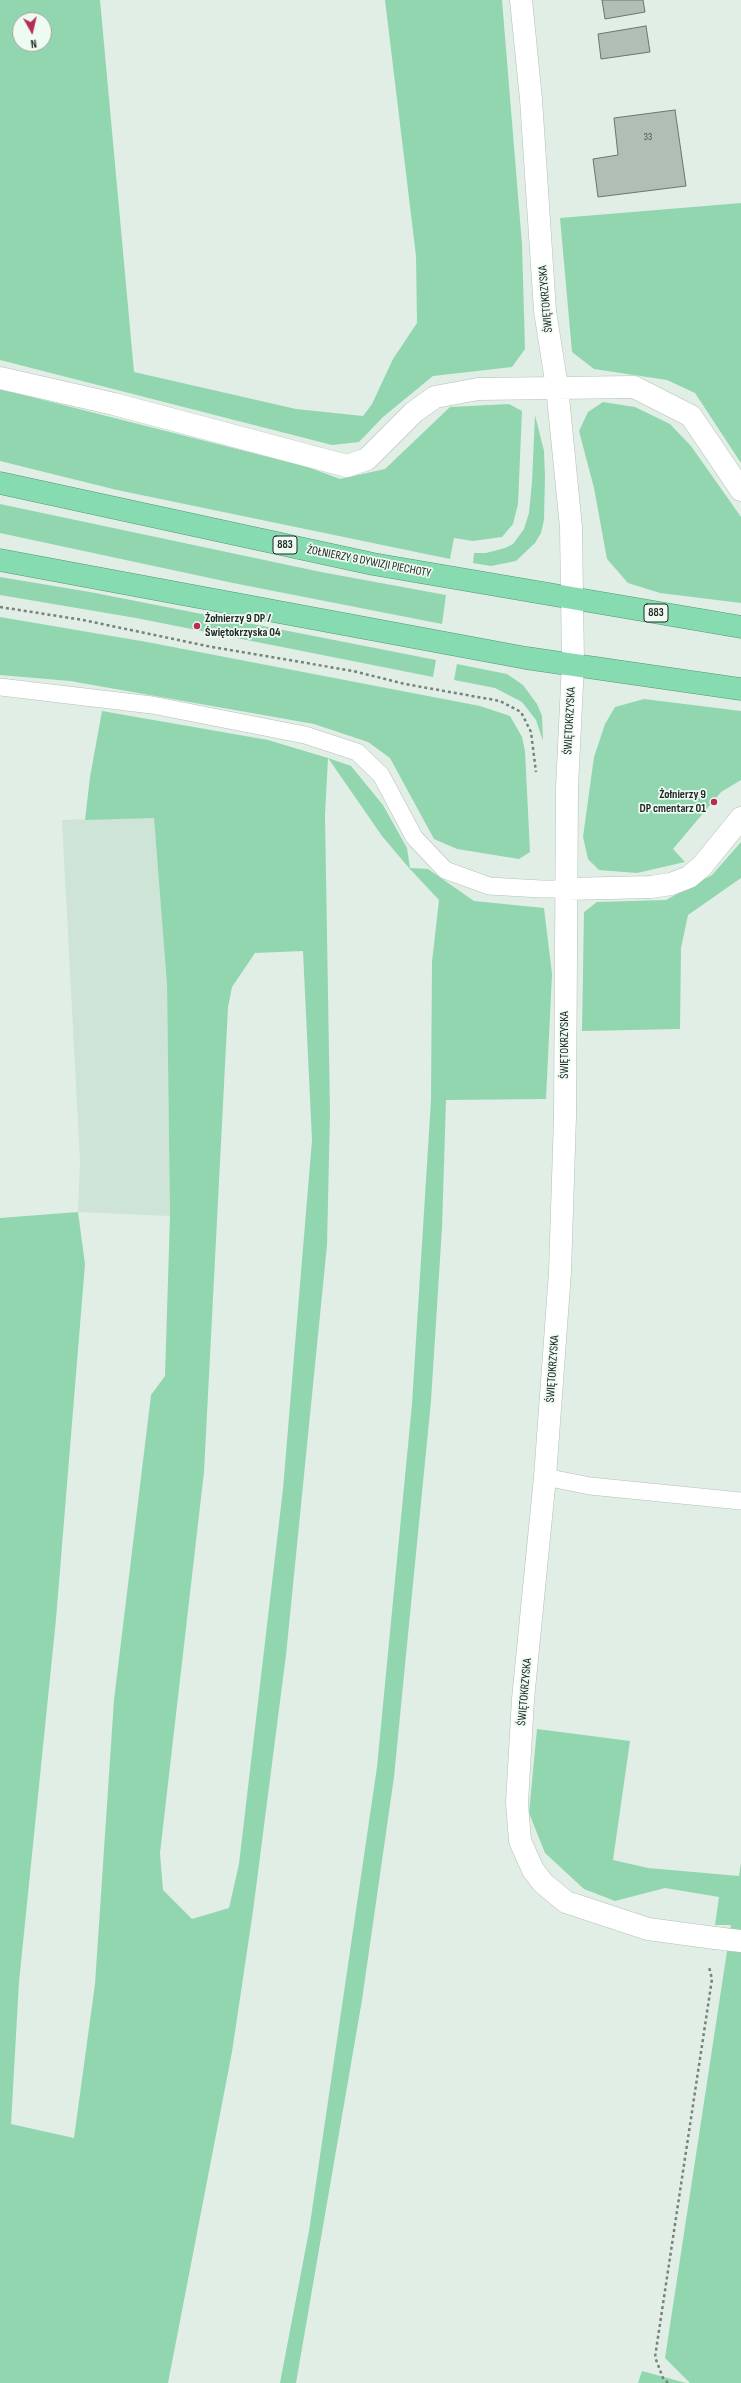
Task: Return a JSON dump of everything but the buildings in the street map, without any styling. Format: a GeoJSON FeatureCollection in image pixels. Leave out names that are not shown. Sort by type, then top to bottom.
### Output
{"type":"FeatureCollection","features":[{"type":"Feature","properties":{"kind":"highway","name":"ŻOŁNIERZY 9 DYWIZJI PIECHOTY"},"geometry":{"type":"LineString","coordinates":[[0,483],[373,564],[741,627]]}},
{"type":"Feature","properties":{"kind":"highway"},"geometry":{"type":"LineString","coordinates":[[0,560],[449,644],[741,689]]}},
{"type":"Feature","properties":{"kind":"street","name":"ŚWIĘTOKRZYSKA"},"geometry":{"type":"LineString","coordinates":[[521,0],[531,99],[545,311],[557,387],[570,527],[573,664],[567,787],[565,1116],[560,1272],[545,1477],[523,1699],[517,1803],[520,1841],[533,1870],[543,1883],[566,1902],[648,1929],[741,1941]]}},
{"type":"Feature","properties":{"kind":"street"},"geometry":{"type":"LineString","coordinates":[[0,378],[114,404],[346,466],[367,459],[414,412],[435,397],[478,389],[634,387],[691,416],[741,490]]}},
{"type":"Feature","properties":{"kind":"street"},"geometry":{"type":"LineString","coordinates":[[567,889],[651,887],[671,884],[689,877],[702,866],[741,818]]}},
{"type":"Feature","properties":{"kind":"lane"},"geometry":{"type":"LineString","coordinates":[[0,687],[152,705],[304,735],[358,752],[381,775],[414,837],[445,870],[489,886],[567,889]]}},
{"type":"Feature","properties":{"kind":"lane"},"geometry":{"type":"LineString","coordinates":[[545,1477],[590,1486],[741,1501]]}},
{"type":"Feature","properties":{"kind":"path"},"geometry":{"type":"LineString","coordinates":[[0,607],[83,620],[207,646],[353,671],[405,684],[500,701],[521,712],[531,732],[537,778]]}},
{"type":"Feature","properties":{"kind":"path"},"geometry":{"type":"LineString","coordinates":[[668,2383],[663,2378],[655,2357],[712,1979],[708,1937]]}},
{"type":"Feature","properties":{"kind":"shaded area"},"geometry":{"type":"Polygon","coordinates":[[[154,817],[167,985],[170,1216],[78,1212],[80,1160],[62,820],[154,817]]]}},
{"type":"Feature","properties":{"kind":"green space"},"geometry":{"type":"Polygon","coordinates":[[[0,0],[100,0],[134,372],[296,409],[363,416],[372,404],[393,359],[417,323],[416,256],[385,0],[502,0],[522,244],[525,349],[512,367],[433,376],[383,417],[359,442],[332,445],[0,360],[0,0]]]}},
{"type":"Feature","properties":{"kind":"green space"},"geometry":{"type":"Polygon","coordinates":[[[741,203],[741,463],[695,393],[667,380],[594,369],[572,352],[560,218],[741,203]]]}},
{"type":"Feature","properties":{"kind":"green space"},"geometry":{"type":"Polygon","coordinates":[[[0,389],[308,467],[340,479],[385,469],[450,407],[509,404],[522,411],[518,504],[513,524],[502,537],[473,541],[454,538],[450,559],[117,490],[0,461],[0,389]]]}},
{"type":"Feature","properties":{"kind":"green space"},"geometry":{"type":"Polygon","coordinates":[[[603,402],[635,407],[670,424],[691,446],[741,517],[741,603],[660,593],[628,583],[607,559],[594,488],[579,431],[588,412],[603,402]]]}},
{"type":"Feature","properties":{"kind":"green space"},"geometry":{"type":"Polygon","coordinates":[[[535,415],[544,451],[544,520],[541,533],[535,543],[516,561],[491,566],[473,563],[474,553],[486,553],[505,548],[513,544],[524,529],[529,513],[532,482],[535,415]]]}},
{"type":"Feature","properties":{"kind":"green space"},"geometry":{"type":"Polygon","coordinates":[[[0,504],[321,572],[446,595],[442,624],[233,583],[0,533],[0,504]]]}},
{"type":"Feature","properties":{"kind":"green space"},"geometry":{"type":"Polygon","coordinates":[[[0,577],[90,592],[436,660],[433,677],[136,618],[0,595],[0,577]]]}},
{"type":"Feature","properties":{"kind":"green space"},"geometry":{"type":"Polygon","coordinates":[[[0,617],[147,642],[480,706],[510,716],[522,737],[525,751],[530,852],[519,859],[457,849],[434,839],[390,758],[368,742],[314,724],[70,681],[0,675],[0,617]]]}},
{"type":"Feature","properties":{"kind":"green space"},"geometry":{"type":"Polygon","coordinates":[[[457,664],[507,674],[523,685],[537,704],[542,716],[543,741],[536,720],[522,702],[495,688],[454,680],[457,664]]]}},
{"type":"Feature","properties":{"kind":"green space"},"geometry":{"type":"Polygon","coordinates":[[[644,699],[741,711],[741,780],[721,792],[673,849],[685,862],[637,873],[599,870],[588,859],[583,837],[594,757],[605,724],[615,707],[644,699]]]}},
{"type":"Feature","properties":{"kind":"green space"},"geometry":{"type":"Polygon","coordinates":[[[102,711],[268,740],[328,758],[325,815],[330,1113],[327,1245],[286,1655],[253,1911],[232,2052],[168,2383],[0,2383],[0,1218],[78,1212],[85,1264],[56,1619],[19,1982],[11,2124],[74,2138],[95,1984],[114,1700],[151,1395],[165,1376],[170,1216],[167,985],[154,818],[85,820],[90,777],[102,711]],[[303,951],[255,953],[232,987],[228,1007],[204,1472],[160,1853],[163,1890],[192,1919],[229,1908],[239,1864],[283,1489],[312,1140],[303,951]]]}},
{"type":"Feature","properties":{"kind":"green space"},"geometry":{"type":"Polygon","coordinates":[[[328,758],[351,766],[383,805],[407,848],[410,868],[428,869],[474,901],[544,908],[552,974],[546,1099],[446,1100],[442,1228],[431,1401],[394,1777],[362,2000],[296,2383],[280,2383],[309,2231],[377,1767],[412,1404],[431,1100],[432,962],[439,900],[409,868],[382,836],[328,758]]]}},
{"type":"Feature","properties":{"kind":"green space"},"geometry":{"type":"Polygon","coordinates":[[[741,842],[741,878],[688,915],[681,948],[680,1029],[582,1031],[584,912],[597,902],[666,900],[712,875],[741,842]]]}},
{"type":"Feature","properties":{"kind":"green space"},"geometry":{"type":"Polygon","coordinates":[[[537,1729],[630,1741],[613,1860],[648,1868],[739,1876],[741,1863],[741,2383],[690,2383],[665,2358],[731,1925],[715,1925],[719,1897],[665,1888],[615,1901],[584,1889],[545,1853],[529,1813],[537,1729]]]}},
{"type":"Feature","properties":{"kind":"green space"},"geometry":{"type":"Polygon","coordinates":[[[642,2371],[686,2383],[638,2383],[642,2371]]]}},
{"type":"Feature","properties":{"kind":"place","name":"Żołnierzy 9 DP / Świętokrzyska 04"},"geometry":{"type":"Point","coordinates":[197,626]}},
{"type":"Feature","properties":{"kind":"place","name":"Żołnierzy 9 DP cmentarz 01"},"geometry":{"type":"Point","coordinates":[714,802]}}]}
